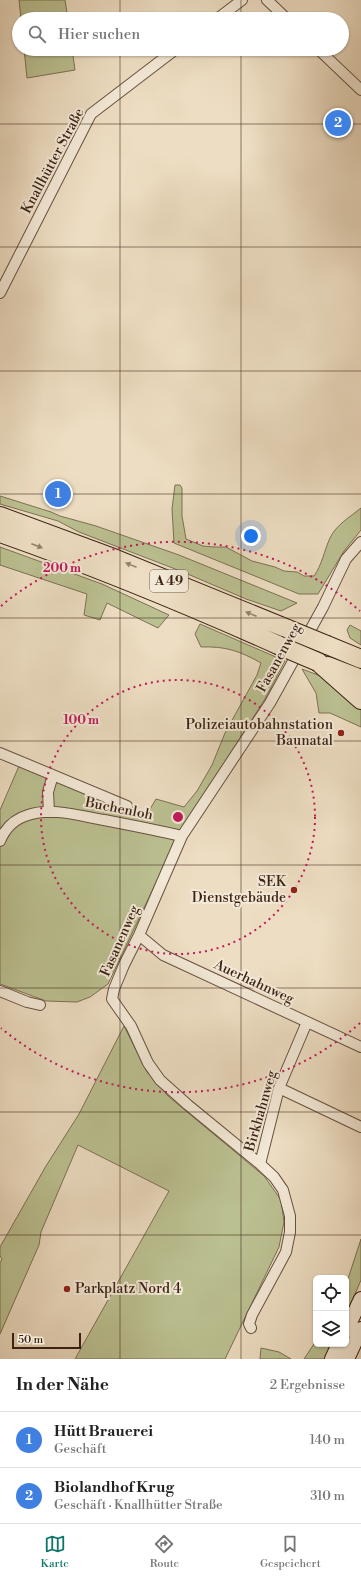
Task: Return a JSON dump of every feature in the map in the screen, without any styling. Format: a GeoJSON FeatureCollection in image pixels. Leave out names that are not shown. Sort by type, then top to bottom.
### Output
{"type":"FeatureCollection","features":[{"type":"Feature","properties":{"kind":"highway","name":"A 49"},"geometry":{"type":"LineString","coordinates":[[0,516],[116,559],[361,659]]}},
{"type":"Feature","properties":{"kind":"highway","name":"A 49"},"geometry":{"type":"LineString","coordinates":[[0,533],[147,589],[361,679]]}},
{"type":"Feature","properties":{"kind":"highway"},"geometry":{"type":"LineString","coordinates":[[318,662],[342,685],[361,700]]}},
{"type":"Feature","properties":{"kind":"main road"},"geometry":{"type":"LineString","coordinates":[[349,1325],[361,1299]]}},
{"type":"Feature","properties":{"kind":"main road"},"geometry":{"type":"LineString","coordinates":[[347,1359],[361,1329]]}},
{"type":"Feature","properties":{"kind":"main road"},"geometry":{"type":"LineString","coordinates":[[332,1359],[338,1347]]}},
{"type":"Feature","properties":{"kind":"street"},"geometry":{"type":"LineString","coordinates":[[226,12],[242,0]]}},
{"type":"Feature","properties":{"kind":"street"},"geometry":{"type":"LineString","coordinates":[[267,0],[280,12]]}},
{"type":"Feature","properties":{"kind":"street","name":"Knallhütter Straße"},"geometry":{"type":"LineString","coordinates":[[0,293],[91,114],[167,56]]}},
{"type":"Feature","properties":{"kind":"street"},"geometry":{"type":"LineString","coordinates":[[325,56],[361,90]]}},
{"type":"Feature","properties":{"kind":"street","name":"Fasanenweg"},"geometry":{"type":"LineString","coordinates":[[251,1328],[249,1324],[252,1315],[286,1252],[290,1232],[290,1216],[283,1190],[274,1177],[260,1164],[160,1080],[148,1063],[128,1021],[112,999],[114,989],[182,836],[270,703],[323,607],[346,559],[361,542]]}},
{"type":"Feature","properties":{"kind":"street","name":"Buchenloh"},"geometry":{"type":"LineString","coordinates":[[0,753],[127,806]]}},
{"type":"Feature","properties":{"kind":"street"},"geometry":{"type":"LineString","coordinates":[[49,812],[48,792],[53,775]]}},
{"type":"Feature","properties":{"kind":"street","name":"Buchenloh"},"geometry":{"type":"LineString","coordinates":[[0,841],[3,834],[15,820],[27,815],[49,812],[72,814],[182,836]]}},
{"type":"Feature","properties":{"kind":"street","name":"Auerhahnweg"},"geometry":{"type":"LineString","coordinates":[[139,935],[163,955],[361,1048]]}},
{"type":"Feature","properties":{"kind":"street"},"geometry":{"type":"LineString","coordinates":[[0,992],[26,1002],[40,1005]]}},
{"type":"Feature","properties":{"kind":"street","name":"Birkhahnweg"},"geometry":{"type":"LineString","coordinates":[[260,1164],[279,1088],[307,1022]]}},
{"type":"Feature","properties":{"kind":"street"},"geometry":{"type":"LineString","coordinates":[[279,1088],[361,1127]]}},
{"type":"Feature","properties":{"kind":"green space"},"geometry":{"type":"Polygon","coordinates":[[[19,0],[65,0],[67,12],[20,12],[19,0]]]}},
{"type":"Feature","properties":{"kind":"green space"},"geometry":{"type":"Polygon","coordinates":[[[25,56],[73,56],[75,70],[27,78],[25,56]]]}},
{"type":"Feature","properties":{"kind":"green space"},"geometry":{"type":"Polygon","coordinates":[[[175,485],[180,485],[182,488],[182,516],[186,539],[203,546],[226,547],[252,561],[284,571],[297,572],[304,576],[314,576],[333,533],[361,508],[361,530],[344,551],[318,594],[299,594],[174,543],[172,509],[175,485]]]}},
{"type":"Feature","properties":{"kind":"green space"},"geometry":{"type":"Polygon","coordinates":[[[0,496],[96,526],[179,555],[297,603],[281,611],[246,599],[183,572],[79,532],[58,521],[0,504],[0,496]]]}},
{"type":"Feature","properties":{"kind":"green space"},"geometry":{"type":"Polygon","coordinates":[[[0,547],[102,584],[169,615],[158,628],[107,603],[100,620],[84,615],[87,594],[0,565],[0,547]]]}},
{"type":"Feature","properties":{"kind":"green space"},"geometry":{"type":"Polygon","coordinates":[[[200,624],[285,661],[265,699],[180,832],[108,984],[90,997],[77,1002],[46,1001],[0,984],[0,810],[19,766],[45,770],[146,816],[156,799],[184,807],[197,791],[212,765],[225,733],[257,675],[261,663],[246,655],[225,648],[201,647],[195,634],[200,624]]]}},
{"type":"Feature","properties":{"kind":"green space"},"geometry":{"type":"Polygon","coordinates":[[[350,625],[361,631],[361,645],[350,638],[347,630],[350,625]]]}},
{"type":"Feature","properties":{"kind":"green space"},"geometry":{"type":"Polygon","coordinates":[[[302,669],[326,678],[361,705],[361,727],[330,713],[319,713],[316,693],[302,669]]]}},
{"type":"Feature","properties":{"kind":"green space"},"geometry":{"type":"Polygon","coordinates":[[[124,1026],[147,1072],[168,1096],[264,1176],[281,1200],[284,1222],[279,1247],[225,1359],[75,1359],[169,1191],[78,1145],[41,1232],[39,1245],[0,1334],[0,1263],[2,1259],[0,1256],[0,1247],[46,1166],[79,1114],[124,1026]]]}},
{"type":"Feature","properties":{"kind":"green space"},"geometry":{"type":"Polygon","coordinates":[[[361,1239],[361,1280],[349,1308],[349,1276],[361,1239]]]}},
{"type":"Feature","properties":{"kind":"green space"},"geometry":{"type":"Polygon","coordinates":[[[313,1346],[313,1347],[332,1347],[326,1359],[304,1359],[313,1346]]]}},
{"type":"Feature","properties":{"kind":"green space"},"geometry":{"type":"Polygon","coordinates":[[[261,1348],[279,1352],[291,1359],[260,1359],[261,1348]]]}},
{"type":"Feature","properties":{"kind":"place","name":"Biolandhof Krug"},"geometry":{"type":"Point","coordinates":[338,123]}},
{"type":"Feature","properties":{"kind":"place","name":"Hütt Brauerei"},"geometry":{"type":"Point","coordinates":[58,494]}},
{"type":"Feature","properties":{"kind":"place","name":"Polizeiautobahnstation Baunatal"},"geometry":{"type":"Point","coordinates":[341,733]}},
{"type":"Feature","properties":{"kind":"place","name":"SEK Dienstgebäude"},"geometry":{"type":"Point","coordinates":[294,890]}},
{"type":"Feature","properties":{"kind":"place","name":"Parkplatz Nord 4"},"geometry":{"type":"Point","coordinates":[67,1289]}}]}
